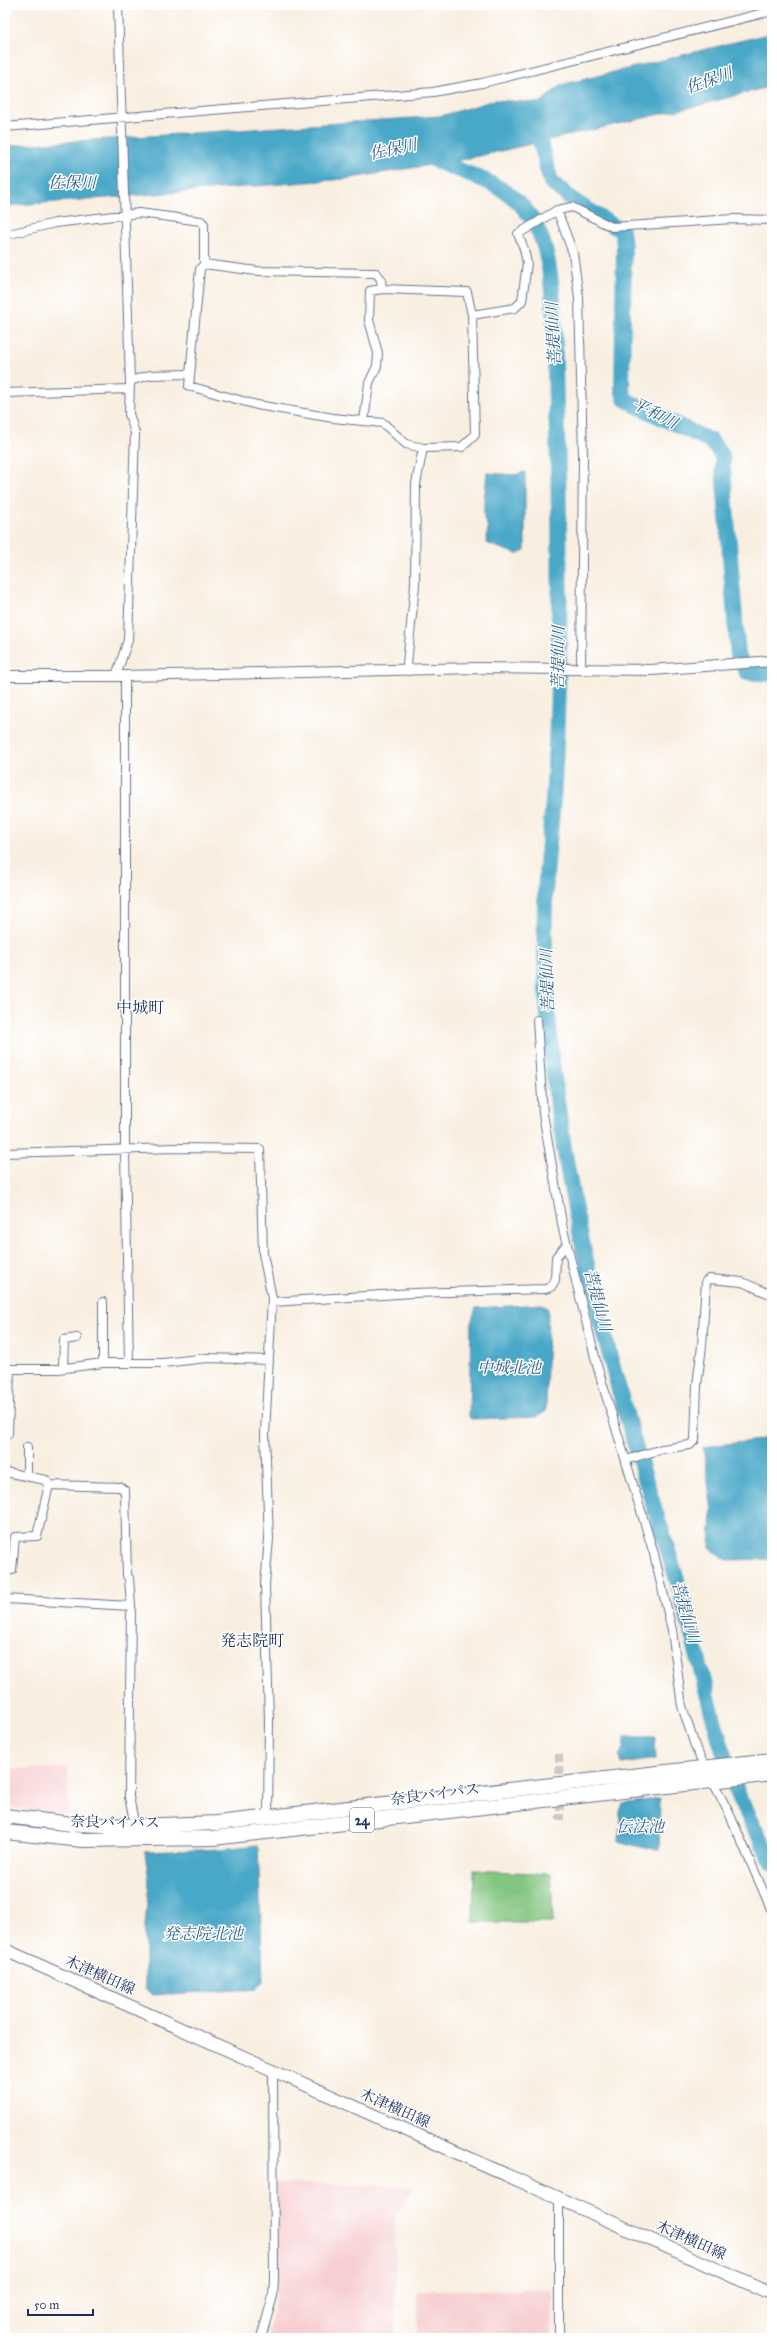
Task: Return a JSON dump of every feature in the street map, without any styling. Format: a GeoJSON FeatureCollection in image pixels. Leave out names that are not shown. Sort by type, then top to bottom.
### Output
{"type":"FeatureCollection","features":[{"type":"Feature","properties":{"kind":"highway","name":"奈良バイパス"},"geometry":{"type":"LineString","coordinates":[[756,1769],[772,1760]]}},
{"type":"Feature","properties":{"kind":"highway","name":"奈良バイパス"},"geometry":{"type":"LineString","coordinates":[[5,1816],[72,1824],[135,1826],[216,1823],[756,1769],[772,1774]]}},
{"type":"Feature","properties":{"kind":"highway","name":"奈良バイパス"},"geometry":{"type":"LineString","coordinates":[[5,1832],[83,1840],[213,1838],[712,1773]]}},
{"type":"Feature","properties":{"kind":"main road","name":"木津横田線"},"geometry":{"type":"LineString","coordinates":[[5,1950],[772,2294]]}},
{"type":"Feature","properties":{"kind":"street"},"geometry":{"type":"LineString","coordinates":[[118,5],[130,385],[129,414],[135,433],[128,640],[121,676],[125,1150],[129,1363]]}},
{"type":"Feature","properties":{"kind":"street"},"geometry":{"type":"LineString","coordinates":[[5,127],[122,120],[433,92],[482,83],[772,11]]}},
{"type":"Feature","properties":{"kind":"street"},"geometry":{"type":"LineString","coordinates":[[472,315],[515,308],[522,301],[527,263],[524,249],[518,234],[557,210],[572,207],[612,227],[733,219],[772,220]]}},
{"type":"Feature","properties":{"kind":"street"},"geometry":{"type":"LineString","coordinates":[[557,210],[573,253],[579,298],[583,456],[579,669]]}},
{"type":"Feature","properties":{"kind":"street"},"geometry":{"type":"LineString","coordinates":[[5,235],[55,223],[124,212],[201,221],[204,224],[204,264],[200,269],[189,386],[218,395],[265,406],[364,421],[383,423],[406,444],[423,448],[462,447],[475,434],[472,315],[467,292],[382,289],[370,291],[369,320],[378,353],[377,366],[369,383],[364,421]]}},
{"type":"Feature","properties":{"kind":"street"},"geometry":{"type":"LineString","coordinates":[[204,264],[257,271],[376,273],[381,279],[382,289]]}},
{"type":"Feature","properties":{"kind":"street"},"geometry":{"type":"LineString","coordinates":[[5,393],[130,385],[150,375],[190,374]]}},
{"type":"Feature","properties":{"kind":"street"},"geometry":{"type":"LineString","coordinates":[[409,671],[407,664],[415,586],[416,484],[423,448]]}},
{"type":"Feature","properties":{"kind":"street"},"geometry":{"type":"LineString","coordinates":[[5,676],[121,676],[266,671],[409,671],[478,668],[651,670],[769,661]]}},
{"type":"Feature","properties":{"kind":"street"},"geometry":{"type":"LineString","coordinates":[[537,1020],[543,1114],[567,1244],[604,1391],[627,1460],[654,1554],[672,1630],[682,1706],[696,1749],[712,1773],[772,1910]]}},
{"type":"Feature","properties":{"kind":"street"},"geometry":{"type":"LineString","coordinates":[[5,1153],[260,1149],[263,1254],[272,1302],[265,1434],[269,1539],[265,1584],[269,1720],[268,1818]]}},
{"type":"Feature","properties":{"kind":"street"},"geometry":{"type":"LineString","coordinates":[[272,1302],[413,1292],[545,1289],[551,1287],[555,1280],[556,1257],[567,1244]]}},
{"type":"Feature","properties":{"kind":"street"},"geometry":{"type":"LineString","coordinates":[[627,1460],[662,1449],[690,1445],[695,1440],[697,1385],[702,1346],[706,1281],[710,1279],[742,1282],[772,1295]]}},
{"type":"Feature","properties":{"kind":"street"},"geometry":{"type":"LineString","coordinates":[[102,1364],[103,1302]]}},
{"type":"Feature","properties":{"kind":"street"},"geometry":{"type":"LineString","coordinates":[[63,1368],[64,1340],[77,1338]]}},
{"type":"Feature","properties":{"kind":"street"},"geometry":{"type":"LineString","coordinates":[[8,1433],[7,1369],[63,1368],[102,1364],[163,1363],[207,1358],[269,1360]]}},
{"type":"Feature","properties":{"kind":"street"},"geometry":{"type":"LineString","coordinates":[[27,1447],[27,1475]]}},
{"type":"Feature","properties":{"kind":"street"},"geometry":{"type":"LineString","coordinates":[[5,1472],[27,1475],[46,1480],[49,1484],[120,1487],[125,1491],[127,1563],[131,1606],[129,1797],[135,1826]]}},
{"type":"Feature","properties":{"kind":"street"},"geometry":{"type":"LineString","coordinates":[[5,1584],[5,1572],[12,1570],[15,1536],[37,1536],[49,1484]]}},
{"type":"Feature","properties":{"kind":"street"},"geometry":{"type":"LineString","coordinates":[[5,1599],[131,1606]]}},
{"type":"Feature","properties":{"kind":"street"},"geometry":{"type":"LineString","coordinates":[[261,2338],[273,2296],[274,2280],[273,2070]]}},
{"type":"Feature","properties":{"kind":"street"},"geometry":{"type":"LineString","coordinates":[[559,2198],[559,2338]]}},
{"type":"Feature","properties":{"kind":"shaded area"},"geometry":{"type":"Polygon","coordinates":[[[68,1768],[69,1814],[5,1807],[5,1769],[68,1768]]]}},
{"type":"Feature","properties":{"kind":"shaded area"},"geometry":{"type":"Polygon","coordinates":[[[276,2183],[414,2186],[395,2214],[395,2338],[267,2338],[276,2291],[276,2183]]]}},
{"type":"Feature","properties":{"kind":"shaded area"},"geometry":{"type":"Polygon","coordinates":[[[418,2290],[552,2290],[552,2338],[417,2338],[418,2290]]]}},
{"type":"Feature","properties":{"kind":"green space"},"geometry":{"type":"Polygon","coordinates":[[[474,1870],[551,1874],[553,1922],[473,1922],[474,1870]]]}},
{"type":"Feature","properties":{"kind":"water","name":"佐保川"},"geometry":{"type":"Polygon","coordinates":[[[772,33],[772,86],[700,105],[466,159],[345,179],[5,206],[5,146],[441,116],[495,100],[540,103],[561,85],[772,33]]]}},
{"type":"Feature","properties":{"kind":"water"},"geometry":{"type":"Polygon","coordinates":[[[525,472],[525,550],[517,554],[486,543],[488,527],[484,519],[484,502],[487,473],[515,475],[525,472]]]}},
{"type":"Feature","properties":{"kind":"water","name":"中城北池"},"geometry":{"type":"Polygon","coordinates":[[[543,1304],[548,1309],[546,1411],[537,1417],[472,1419],[469,1417],[471,1323],[476,1308],[543,1304]]]}},
{"type":"Feature","properties":{"kind":"water"},"geometry":{"type":"Polygon","coordinates":[[[772,1435],[772,1559],[726,1560],[710,1548],[712,1511],[703,1447],[759,1440],[772,1435]]]}},
{"type":"Feature","properties":{"kind":"water"},"geometry":{"type":"Polygon","coordinates":[[[625,1737],[655,1737],[656,1759],[622,1764],[619,1755],[624,1749],[625,1737]]]}},
{"type":"Feature","properties":{"kind":"water","name":"伝法池"},"geometry":{"type":"Polygon","coordinates":[[[660,1798],[659,1849],[644,1848],[619,1841],[620,1811],[623,1804],[660,1798]]]}},
{"type":"Feature","properties":{"kind":"water","name":"発志院北池"},"geometry":{"type":"Polygon","coordinates":[[[258,1845],[263,1981],[256,1989],[153,1995],[145,1989],[145,1926],[149,1882],[145,1852],[221,1849],[258,1845]]]}},
{"type":"Feature","properties":{"kind":"waterway","name":"平和川"},"geometry":{"type":"LineString","coordinates":[[527,128],[537,130],[551,182],[574,201],[622,231],[624,245],[622,389],[625,399],[711,441],[722,456],[738,656],[747,672],[772,674]]}},
{"type":"Feature","properties":{"kind":"waterway","name":"菩提仙川"},"geometry":{"type":"LineString","coordinates":[[422,154],[497,186],[512,197],[525,210],[536,227],[545,249],[549,267],[552,286],[554,326],[559,498],[558,690],[553,800],[546,874],[545,903],[546,988],[553,1072],[565,1157],[582,1241],[602,1325],[624,1407],[682,1597],[718,1735],[736,1789],[772,1862]]}},
{"type":"Feature","properties":{"kind":"tunnel"},"geometry":{"type":"LineString","coordinates":[[559,1754],[560,1820]]}},
{"type":"Feature","properties":{"kind":"district","name":"中城町"},"geometry":{"type":"Point","coordinates":[140,1007]}},
{"type":"Feature","properties":{"kind":"district","name":"発志院町"},"geometry":{"type":"Point","coordinates":[252,1640]}}]}
